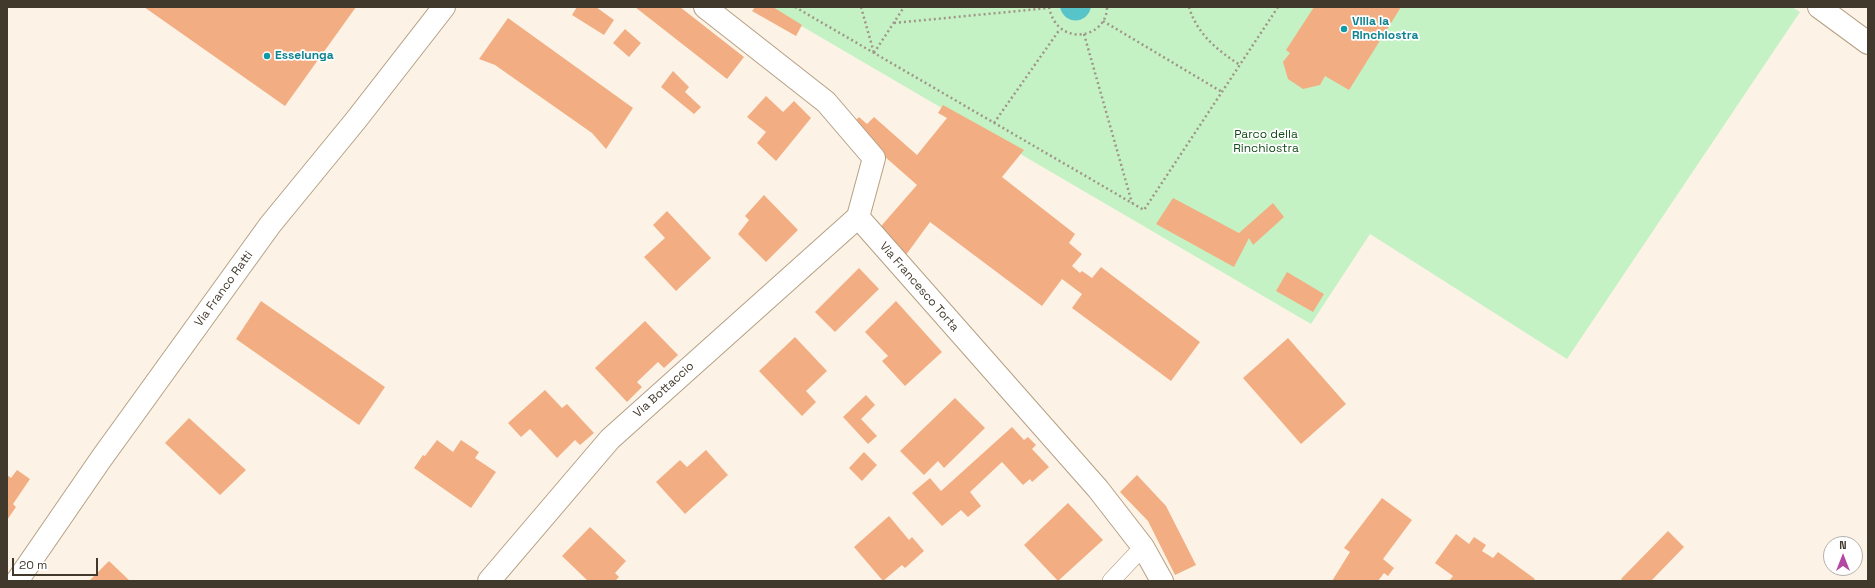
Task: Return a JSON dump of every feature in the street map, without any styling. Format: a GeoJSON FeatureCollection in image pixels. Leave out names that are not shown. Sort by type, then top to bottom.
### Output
{"type":"FeatureCollection","features":[{"type":"Feature","properties":{"kind":"street","name":"Via Franco Ratti"},"geometry":{"type":"LineString","coordinates":[[17,581],[270,225],[356,120],[444,7]]}},
{"type":"Feature","properties":{"kind":"street"},"geometry":{"type":"LineString","coordinates":[[705,7],[826,102],[874,158],[858,217]]}},
{"type":"Feature","properties":{"kind":"street"},"geometry":{"type":"LineString","coordinates":[[1818,7],[1868,43]]}},
{"type":"Feature","properties":{"kind":"street","name":"Via Francesco Torta"},"geometry":{"type":"LineString","coordinates":[[858,217],[1098,489],[1143,547],[1162,581]]}},
{"type":"Feature","properties":{"kind":"street","name":"Via Bottaccio"},"geometry":{"type":"LineString","coordinates":[[489,581],[610,439],[858,217]]}},
{"type":"Feature","properties":{"kind":"lane"},"geometry":{"type":"LineString","coordinates":[[1110,581],[1143,547]]}},
{"type":"Feature","properties":{"kind":"path"},"geometry":{"type":"LineString","coordinates":[[795,7],[1144,210],[1278,7]]}},
{"type":"Feature","properties":{"kind":"path"},"geometry":{"type":"LineString","coordinates":[[861,7],[874,53]]}},
{"type":"Feature","properties":{"kind":"path"},"geometry":{"type":"LineString","coordinates":[[874,53],[904,7]]}},
{"type":"Feature","properties":{"kind":"path"},"geometry":{"type":"LineString","coordinates":[[894,23],[1049,7],[1052,20],[1060,29],[1071,34],[1084,34],[1095,30],[1103,22],[1107,7]]}},
{"type":"Feature","properties":{"kind":"path"},"geometry":{"type":"LineString","coordinates":[[1189,7],[1194,22],[1206,37],[1220,52],[1240,65]]}},
{"type":"Feature","properties":{"kind":"path"},"geometry":{"type":"LineString","coordinates":[[1103,22],[1222,92]]}},
{"type":"Feature","properties":{"kind":"path"},"geometry":{"type":"LineString","coordinates":[[994,123],[1060,29]]}},
{"type":"Feature","properties":{"kind":"path"},"geometry":{"type":"LineString","coordinates":[[1084,34],[1132,204]]}},
{"type":"Feature","properties":{"kind":"green space","name":"Parco della Rinchiostra"},"geometry":{"type":"Polygon","coordinates":[[[769,7],[1792,7],[1800,12],[1567,359],[1370,234],[1311,324],[769,7]]]}},
{"type":"Feature","properties":{"kind":"water"},"geometry":{"type":"Polygon","coordinates":[[[1060,7],[1091,7],[1089,13],[1085,17],[1080,20],[1071,20],[1062,13],[1060,7]]]}},
{"type":"Feature","properties":{"kind":"building","name":"Esselunga"},"geometry":{"type":"Polygon","coordinates":[[[144,7],[356,7],[285,106],[144,7]]]}},
{"type":"Feature","properties":{"kind":"building"},"geometry":{"type":"Polygon","coordinates":[[[577,7],[596,7],[614,20],[604,35],[572,15],[577,7]]]}},
{"type":"Feature","properties":{"kind":"building"},"geometry":{"type":"Polygon","coordinates":[[[635,7],[680,7],[744,57],[727,79],[635,7]]]}},
{"type":"Feature","properties":{"kind":"building"},"geometry":{"type":"Polygon","coordinates":[[[755,7],[773,7],[802,25],[796,36],[752,11],[755,7]]]}},
{"type":"Feature","properties":{"kind":"building","name":"Villa la Rinchiostra"},"geometry":{"type":"Polygon","coordinates":[[[1314,7],[1401,7],[1349,90],[1325,76],[1320,85],[1303,89],[1288,79],[1283,62],[1290,53],[1286,50],[1314,7]]]}},
{"type":"Feature","properties":{"kind":"building"},"geometry":{"type":"Polygon","coordinates":[[[508,18],[633,108],[606,149],[592,133],[495,65],[479,59],[508,18]]]}},
{"type":"Feature","properties":{"kind":"building"},"geometry":{"type":"Polygon","coordinates":[[[625,29],[641,43],[629,57],[613,43],[625,29]]]}},
{"type":"Feature","properties":{"kind":"building"},"geometry":{"type":"Polygon","coordinates":[[[673,71],[689,87],[685,92],[701,107],[694,114],[661,87],[673,71]]]}},
{"type":"Feature","properties":{"kind":"building"},"geometry":{"type":"Polygon","coordinates":[[[766,96],[783,112],[794,101],[811,118],[776,161],[757,143],[766,132],[747,117],[766,96]]]}},
{"type":"Feature","properties":{"kind":"building"},"geometry":{"type":"Polygon","coordinates":[[[943,105],[1024,150],[1002,177],[1075,234],[1069,243],[1082,254],[1072,266],[1080,273],[1082,271],[1092,278],[1101,267],[1200,342],[1171,381],[1072,308],[1082,294],[1062,279],[1042,306],[930,222],[903,259],[882,238],[882,225],[917,185],[850,126],[859,117],[867,124],[874,117],[917,155],[947,118],[938,113],[943,105]]]}},
{"type":"Feature","properties":{"kind":"building"},"geometry":{"type":"Polygon","coordinates":[[[764,195],[798,230],[766,262],[738,234],[749,220],[745,216],[764,195]]]}},
{"type":"Feature","properties":{"kind":"building"},"geometry":{"type":"Polygon","coordinates":[[[1173,198],[1239,233],[1273,203],[1284,217],[1253,245],[1249,238],[1234,267],[1156,224],[1173,198]]]}},
{"type":"Feature","properties":{"kind":"building"},"geometry":{"type":"Polygon","coordinates":[[[667,211],[711,258],[676,291],[644,257],[665,238],[653,225],[667,211]]]}},
{"type":"Feature","properties":{"kind":"building"},"geometry":{"type":"Polygon","coordinates":[[[859,268],[879,289],[835,332],[815,312],[859,268]]]}},
{"type":"Feature","properties":{"kind":"building"},"geometry":{"type":"Polygon","coordinates":[[[1287,272],[1324,294],[1313,312],[1276,291],[1287,272]]]}},
{"type":"Feature","properties":{"kind":"building"},"geometry":{"type":"Polygon","coordinates":[[[261,301],[385,387],[359,425],[236,339],[261,301]]]}},
{"type":"Feature","properties":{"kind":"building"},"geometry":{"type":"Polygon","coordinates":[[[896,301],[942,352],[905,386],[882,361],[888,356],[865,332],[896,301]]]}},
{"type":"Feature","properties":{"kind":"building"},"geometry":{"type":"Polygon","coordinates":[[[645,321],[678,355],[664,368],[658,362],[637,382],[642,387],[627,402],[595,368],[645,321]]]}},
{"type":"Feature","properties":{"kind":"building"},"geometry":{"type":"Polygon","coordinates":[[[795,337],[827,371],[806,391],[816,402],[802,416],[759,371],[795,337]]]}},
{"type":"Feature","properties":{"kind":"building"},"geometry":{"type":"Polygon","coordinates":[[[1288,338],[1346,404],[1301,444],[1243,378],[1288,338]]]}},
{"type":"Feature","properties":{"kind":"building"},"geometry":{"type":"Polygon","coordinates":[[[545,390],[562,408],[567,404],[594,433],[580,445],[575,440],[557,458],[530,429],[521,437],[508,423],[545,390]]]}},
{"type":"Feature","properties":{"kind":"building"},"geometry":{"type":"Polygon","coordinates":[[[866,395],[875,405],[861,419],[877,436],[868,444],[843,417],[866,395]]]}},
{"type":"Feature","properties":{"kind":"building"},"geometry":{"type":"Polygon","coordinates":[[[955,398],[985,428],[944,468],[938,461],[924,475],[900,451],[955,398]]]}},
{"type":"Feature","properties":{"kind":"building"},"geometry":{"type":"Polygon","coordinates":[[[189,418],[246,470],[220,495],[165,443],[189,418]]]}},
{"type":"Feature","properties":{"kind":"building"},"geometry":{"type":"Polygon","coordinates":[[[1012,427],[1024,440],[1028,437],[1036,445],[1032,449],[1049,467],[1032,482],[1030,479],[1023,485],[1002,462],[970,492],[981,506],[968,517],[961,510],[942,526],[912,493],[930,478],[941,491],[1012,427]]]}},
{"type":"Feature","properties":{"kind":"building"},"geometry":{"type":"Polygon","coordinates":[[[437,440],[453,452],[461,440],[479,452],[475,458],[496,472],[471,508],[414,468],[423,455],[425,456],[437,440]]]}},
{"type":"Feature","properties":{"kind":"building"},"geometry":{"type":"Polygon","coordinates":[[[706,450],[728,475],[685,514],[656,482],[680,460],[687,467],[706,450]]]}},
{"type":"Feature","properties":{"kind":"building"},"geometry":{"type":"Polygon","coordinates":[[[864,452],[877,465],[862,481],[849,468],[864,452]]]}},
{"type":"Feature","properties":{"kind":"building"},"geometry":{"type":"Polygon","coordinates":[[[17,470],[30,479],[13,504],[16,507],[7,520],[7,475],[11,478],[17,470]]]}},
{"type":"Feature","properties":{"kind":"building"},"geometry":{"type":"Polygon","coordinates":[[[1137,475],[1166,506],[1196,565],[1175,575],[1148,521],[1120,492],[1137,475]]]}},
{"type":"Feature","properties":{"kind":"building"},"geometry":{"type":"Polygon","coordinates":[[[1382,498],[1412,520],[1383,559],[1394,568],[1388,576],[1384,573],[1378,581],[1332,581],[1350,552],[1344,548],[1382,498]]]}},
{"type":"Feature","properties":{"kind":"building"},"geometry":{"type":"Polygon","coordinates":[[[1068,503],[1103,540],[1058,581],[1024,545],[1068,503]]]}},
{"type":"Feature","properties":{"kind":"building"},"geometry":{"type":"Polygon","coordinates":[[[889,516],[909,540],[912,537],[924,551],[905,568],[902,565],[883,581],[854,547],[889,516]]]}},
{"type":"Feature","properties":{"kind":"building"},"geometry":{"type":"Polygon","coordinates":[[[590,527],[626,561],[615,573],[619,577],[615,581],[588,581],[562,556],[590,527]]]}},
{"type":"Feature","properties":{"kind":"building"},"geometry":{"type":"Polygon","coordinates":[[[1668,531],[1684,547],[1651,581],[1623,581],[1621,579],[1668,531]]]}},
{"type":"Feature","properties":{"kind":"building"},"geometry":{"type":"Polygon","coordinates":[[[1456,534],[1469,544],[1474,537],[1486,545],[1482,551],[1493,558],[1498,552],[1535,579],[1533,581],[1449,581],[1453,576],[1435,563],[1456,534]]]}},
{"type":"Feature","properties":{"kind":"building"},"geometry":{"type":"Polygon","coordinates":[[[109,561],[130,581],[89,581],[109,561]]]}},
{"type":"Feature","properties":{"kind":"place","name":"Villa la Rinchiostra"},"geometry":{"type":"Point","coordinates":[1344,29]}},
{"type":"Feature","properties":{"kind":"place","name":"Esselunga"},"geometry":{"type":"Point","coordinates":[267,56]}}]}
